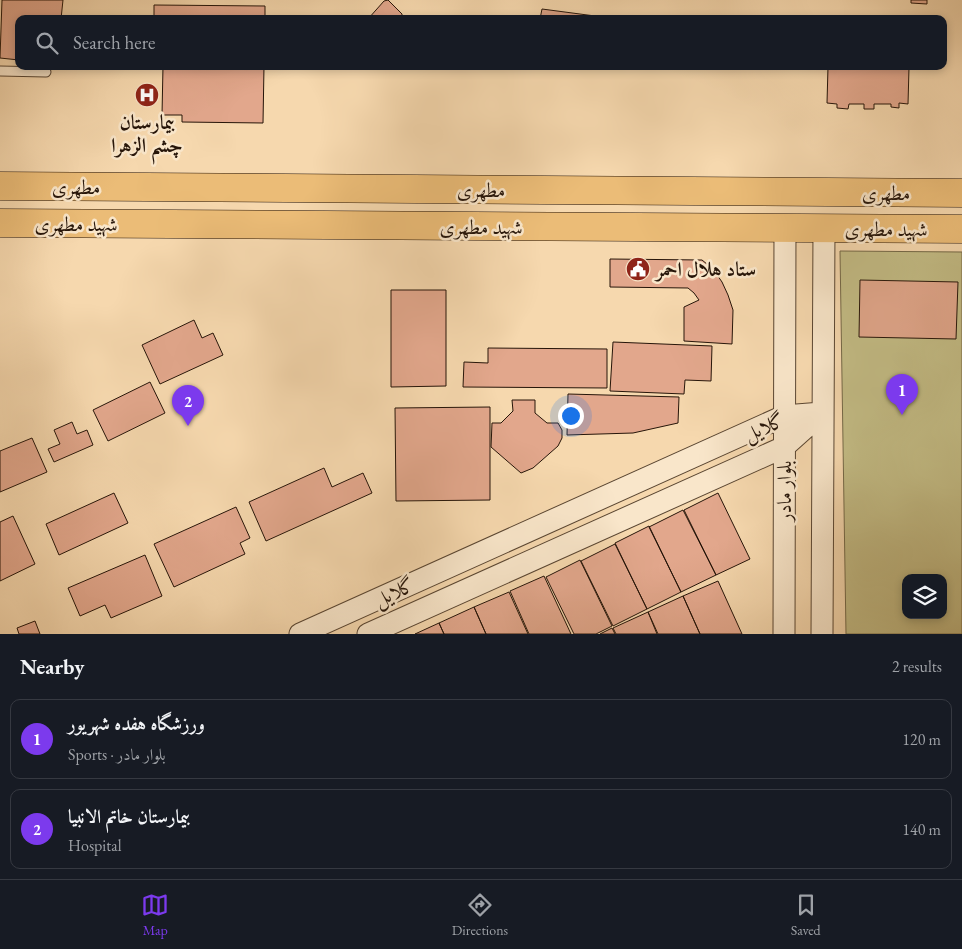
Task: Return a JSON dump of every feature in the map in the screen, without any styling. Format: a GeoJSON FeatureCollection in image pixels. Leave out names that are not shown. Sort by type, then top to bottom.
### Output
{"type":"FeatureCollection","features":[{"type":"Feature","properties":{"kind":"main road","name":"مطهری"},"geometry":{"type":"LineString","coordinates":[[0,186],[962,193]]}},
{"type":"Feature","properties":{"kind":"main road"},"geometry":{"type":"LineString","coordinates":[[785,229],[805,192]]}},
{"type":"Feature","properties":{"kind":"main road"},"geometry":{"type":"LineString","coordinates":[[805,192],[824,229]]}},
{"type":"Feature","properties":{"kind":"main road","name":"شهید مطهری"},"geometry":{"type":"LineString","coordinates":[[0,223],[962,229]]}},
{"type":"Feature","properties":{"kind":"street","name":"بلوار مادر"},"geometry":{"type":"LineString","coordinates":[[784,634],[785,229]]}},
{"type":"Feature","properties":{"kind":"street","name":"بلوار مادر"},"geometry":{"type":"LineString","coordinates":[[822,634],[824,229]]}},
{"type":"Feature","properties":{"kind":"street","name":"گلایل"},"geometry":{"type":"LineString","coordinates":[[300,634],[784,416],[822,413]]}},
{"type":"Feature","properties":{"kind":"street","name":"گلایل"},"geometry":{"type":"LineString","coordinates":[[368,634],[784,447],[822,413]]}},
{"type":"Feature","properties":{"kind":"lane"},"geometry":{"type":"LineString","coordinates":[[0,71],[46,72]]}},
{"type":"Feature","properties":{"kind":"shaded area"},"geometry":{"type":"Polygon","coordinates":[[[840,251],[962,252],[962,634],[846,634],[840,251]]]}},
{"type":"Feature","properties":{"kind":"building"},"geometry":{"type":"Polygon","coordinates":[[[2,0],[63,0],[61,15],[15,15],[15,60],[0,58],[2,0]]]}},
{"type":"Feature","properties":{"kind":"building"},"geometry":{"type":"Polygon","coordinates":[[[388,0],[402,15],[372,15],[384,1],[388,0]]]}},
{"type":"Feature","properties":{"kind":"building"},"geometry":{"type":"Polygon","coordinates":[[[911,0],[927,0],[927,4],[911,3],[911,0]]]}},
{"type":"Feature","properties":{"kind":"building"},"geometry":{"type":"Polygon","coordinates":[[[154,5],[265,6],[265,15],[154,15],[154,5]]]}},
{"type":"Feature","properties":{"kind":"building"},"geometry":{"type":"Polygon","coordinates":[[[542,9],[587,15],[541,15],[542,9]]]}},
{"type":"Feature","properties":{"kind":"building"},"geometry":{"type":"Polygon","coordinates":[[[163,70],[264,70],[263,123],[182,122],[182,115],[162,115],[163,70]]]}},
{"type":"Feature","properties":{"kind":"building"},"geometry":{"type":"Polygon","coordinates":[[[828,70],[909,70],[908,104],[899,103],[899,108],[891,107],[891,104],[874,104],[874,109],[864,109],[864,104],[849,104],[848,109],[837,108],[837,104],[827,103],[828,70]]]}},
{"type":"Feature","properties":{"kind":"building"},"geometry":{"type":"Polygon","coordinates":[[[610,259],[702,260],[713,269],[728,295],[733,310],[732,344],[684,341],[684,307],[699,300],[694,293],[688,288],[610,287],[610,259]]]}},
{"type":"Feature","properties":{"kind":"building"},"geometry":{"type":"Polygon","coordinates":[[[860,280],[958,282],[956,339],[859,337],[860,280]]]}},
{"type":"Feature","properties":{"kind":"building"},"geometry":{"type":"Polygon","coordinates":[[[391,290],[446,290],[446,386],[391,387],[391,290]]]}},
{"type":"Feature","properties":{"kind":"building"},"geometry":{"type":"Polygon","coordinates":[[[194,320],[202,338],[213,333],[223,355],[160,384],[142,345],[194,320]]]}},
{"type":"Feature","properties":{"kind":"building"},"geometry":{"type":"Polygon","coordinates":[[[613,342],[712,346],[711,381],[685,380],[684,394],[610,391],[613,342]]]}},
{"type":"Feature","properties":{"kind":"building"},"geometry":{"type":"Polygon","coordinates":[[[488,348],[607,349],[607,388],[463,387],[464,362],[488,363],[488,348]]]}},
{"type":"Feature","properties":{"kind":"building"},"geometry":{"type":"Polygon","coordinates":[[[150,382],[165,413],[108,441],[93,410],[150,382]]]}},
{"type":"Feature","properties":{"kind":"building"},"geometry":{"type":"Polygon","coordinates":[[[568,394],[679,397],[678,423],[633,433],[567,435],[568,394]]]}},
{"type":"Feature","properties":{"kind":"building"},"geometry":{"type":"Polygon","coordinates":[[[512,400],[535,400],[535,413],[547,423],[558,423],[562,430],[562,438],[558,446],[533,468],[521,473],[491,447],[492,423],[501,423],[513,411],[512,400]]]}},
{"type":"Feature","properties":{"kind":"building"},"geometry":{"type":"Polygon","coordinates":[[[490,407],[490,500],[396,501],[395,408],[490,407]]]}},
{"type":"Feature","properties":{"kind":"building"},"geometry":{"type":"Polygon","coordinates":[[[72,422],[77,434],[87,430],[93,445],[54,462],[48,449],[60,444],[54,430],[72,422]]]}},
{"type":"Feature","properties":{"kind":"building"},"geometry":{"type":"Polygon","coordinates":[[[32,438],[47,472],[0,492],[0,451],[32,438]]]}},
{"type":"Feature","properties":{"kind":"building"},"geometry":{"type":"Polygon","coordinates":[[[324,468],[332,487],[363,473],[372,493],[266,541],[249,502],[324,468]]]}},
{"type":"Feature","properties":{"kind":"building"},"geometry":{"type":"Polygon","coordinates":[[[114,493],[128,523],[59,555],[46,524],[114,493]]]}},
{"type":"Feature","properties":{"kind":"building"},"geometry":{"type":"Polygon","coordinates":[[[718,493],[750,559],[716,575],[684,510],[718,493]]]}},
{"type":"Feature","properties":{"kind":"building"},"geometry":{"type":"Polygon","coordinates":[[[236,507],[250,538],[240,543],[245,554],[174,587],[154,544],[236,507]]]}},
{"type":"Feature","properties":{"kind":"building"},"geometry":{"type":"Polygon","coordinates":[[[683,510],[716,575],[681,592],[649,527],[683,510]]]}},
{"type":"Feature","properties":{"kind":"building"},"geometry":{"type":"Polygon","coordinates":[[[13,516],[35,564],[0,581],[0,522],[13,516]]]}},
{"type":"Feature","properties":{"kind":"building"},"geometry":{"type":"Polygon","coordinates":[[[649,526],[681,592],[647,609],[615,543],[649,526]]]}},
{"type":"Feature","properties":{"kind":"building"},"geometry":{"type":"Polygon","coordinates":[[[615,544],[647,609],[613,626],[581,561],[615,544]]]}},
{"type":"Feature","properties":{"kind":"building"},"geometry":{"type":"Polygon","coordinates":[[[145,555],[162,596],[111,618],[105,605],[80,616],[68,588],[145,555]]]}},
{"type":"Feature","properties":{"kind":"building"},"geometry":{"type":"Polygon","coordinates":[[[580,560],[612,626],[596,634],[574,634],[546,577],[580,560]]]}},
{"type":"Feature","properties":{"kind":"building"},"geometry":{"type":"Polygon","coordinates":[[[544,576],[571,634],[529,634],[510,591],[544,576]]]}},
{"type":"Feature","properties":{"kind":"building"},"geometry":{"type":"Polygon","coordinates":[[[718,581],[742,634],[700,634],[683,596],[718,581]]]}},
{"type":"Feature","properties":{"kind":"building"},"geometry":{"type":"Polygon","coordinates":[[[509,592],[528,634],[486,634],[474,607],[509,592]]]}},
{"type":"Feature","properties":{"kind":"building"},"geometry":{"type":"Polygon","coordinates":[[[683,596],[700,634],[658,634],[648,612],[683,596]]]}},
{"type":"Feature","properties":{"kind":"building"},"geometry":{"type":"Polygon","coordinates":[[[474,607],[486,634],[444,634],[439,623],[474,607]]]}},
{"type":"Feature","properties":{"kind":"building"},"geometry":{"type":"Polygon","coordinates":[[[648,612],[657,634],[616,634],[613,628],[648,612]]]}},
{"type":"Feature","properties":{"kind":"building"},"geometry":{"type":"Polygon","coordinates":[[[35,621],[40,634],[19,634],[17,628],[35,621]]]}},
{"type":"Feature","properties":{"kind":"building"},"geometry":{"type":"Polygon","coordinates":[[[439,623],[444,634],[415,634],[439,623]]]}},
{"type":"Feature","properties":{"kind":"building"},"geometry":{"type":"Polygon","coordinates":[[[612,628],[615,634],[600,634],[612,628]]]}},
{"type":"Feature","properties":{"kind":"place","name":"بیمارستان چشم الزهرا"},"geometry":{"type":"Point","coordinates":[147,95]}},
{"type":"Feature","properties":{"kind":"place","name":"ستاد هلال احمر"},"geometry":{"type":"Point","coordinates":[638,269]}},
{"type":"Feature","properties":{"kind":"place","name":"ورزشگاه هفده شهریور"},"geometry":{"type":"Point","coordinates":[902,415]}},
{"type":"Feature","properties":{"kind":"place","name":"بیمارستان خاتم الانبیا"},"geometry":{"type":"Point","coordinates":[188,426]}}]}
